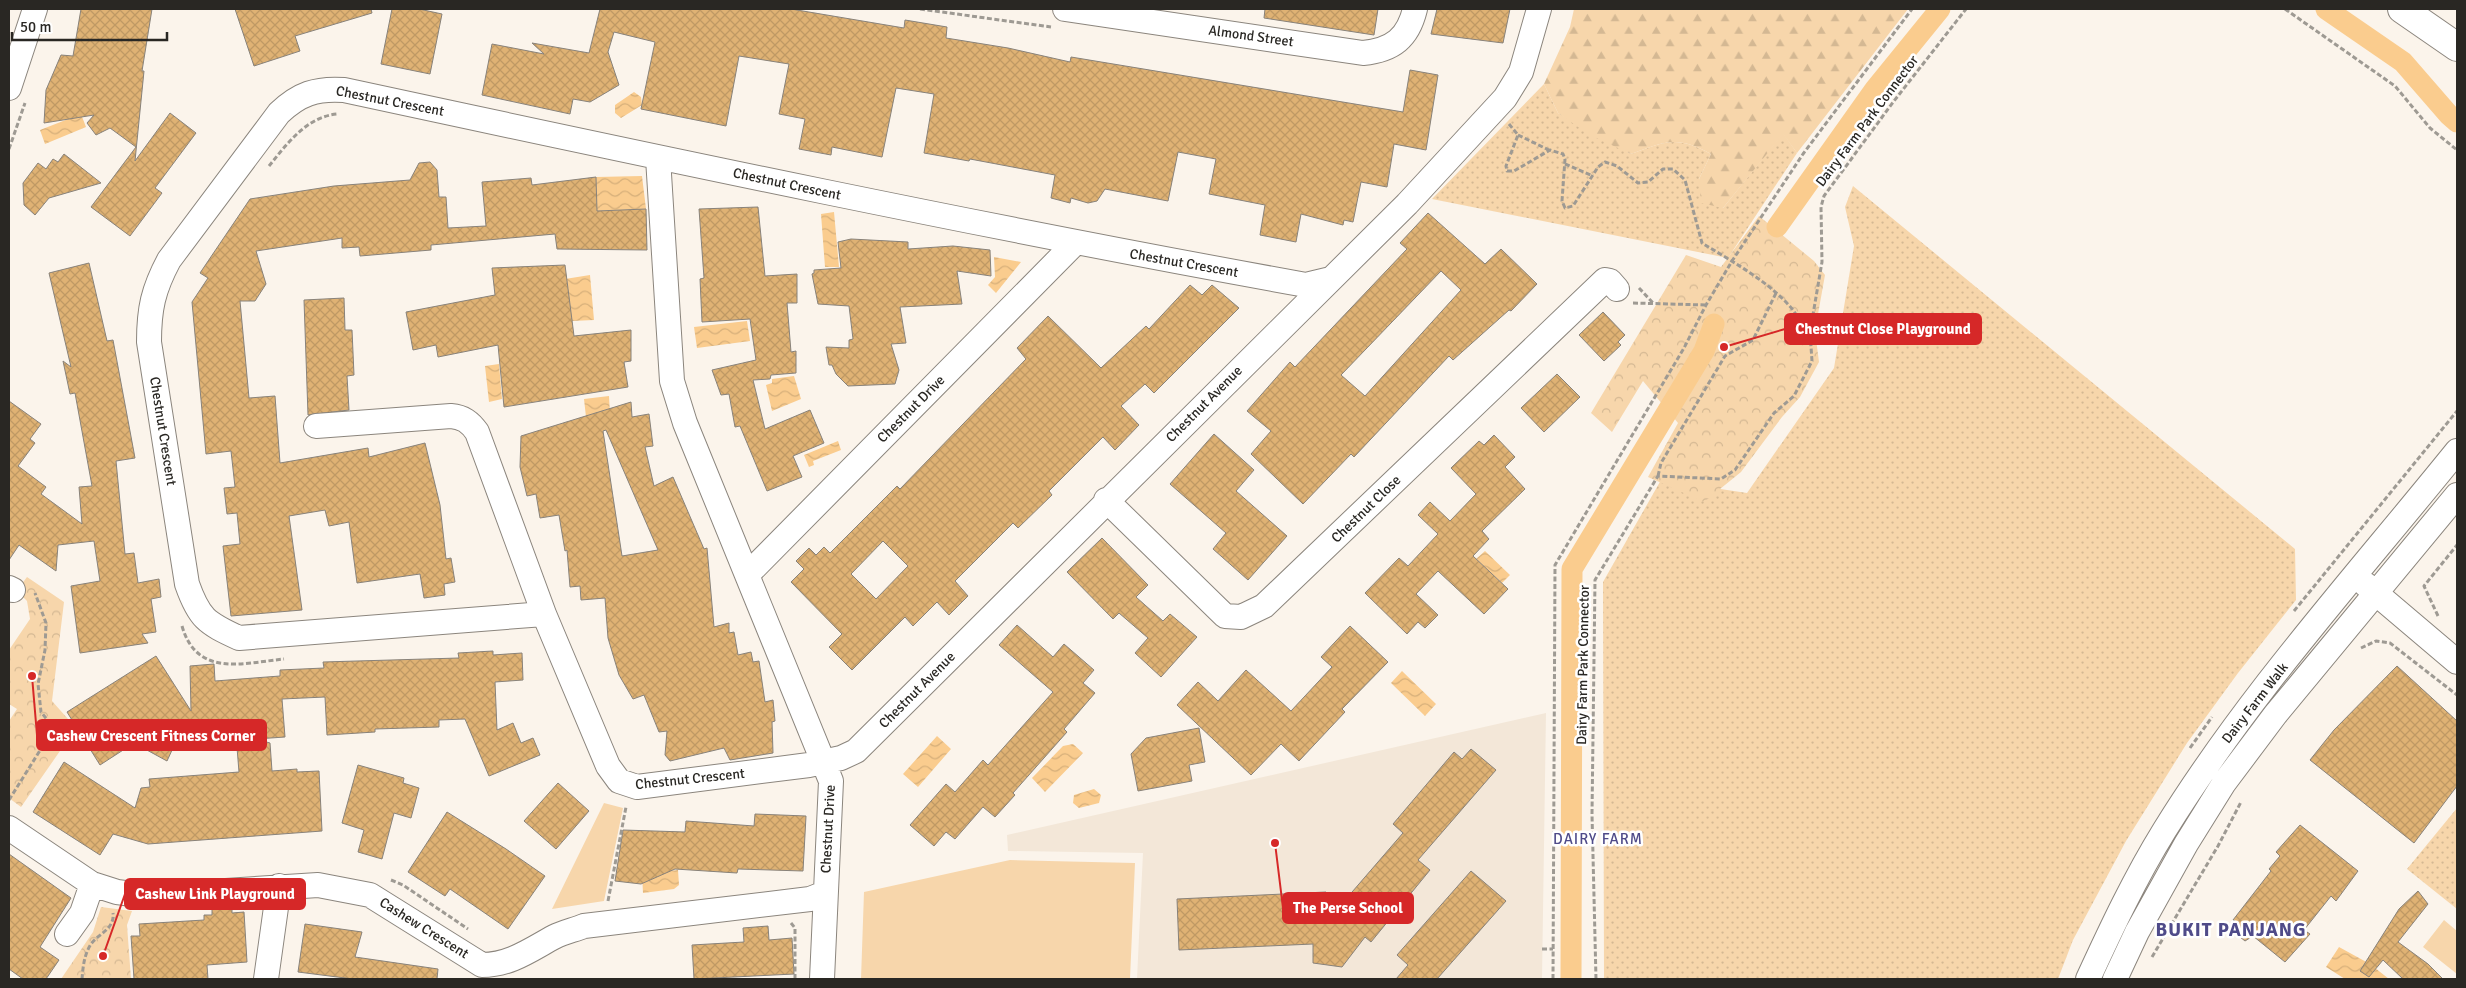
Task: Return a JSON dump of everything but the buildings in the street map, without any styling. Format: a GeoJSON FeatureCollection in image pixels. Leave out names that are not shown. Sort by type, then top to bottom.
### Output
{"type":"FeatureCollection","features":[{"type":"Feature","properties":{"kind":"main road"},"geometry":{"type":"LineString","coordinates":[[2402,9],[2457,48]]}},
{"type":"Feature","properties":{"kind":"street"},"geometry":{"type":"LineString","coordinates":[[9,88],[34,9]]}},
{"type":"Feature","properties":{"kind":"street","name":"Almond Street"},"geometry":{"type":"LineString","coordinates":[[1065,9],[1364,53],[1382,51],[1401,39],[1412,22],[1415,9]]}},
{"type":"Feature","properties":{"kind":"street","name":"Chestnut Avenue"},"geometry":{"type":"LineString","coordinates":[[824,762],[856,751],[1106,500],[1407,204],[1505,98],[1520,72],[1540,9]]}},
{"type":"Feature","properties":{"kind":"street","name":"Chestnut Crescent"},"geometry":{"type":"LineString","coordinates":[[544,614],[238,638],[214,627],[196,609],[187,584],[148,342],[151,304],[156,286],[169,260],[279,113],[292,100],[308,92],[326,88],[344,90],[658,158],[1075,244],[1306,285],[1331,279]]}},
{"type":"Feature","properties":{"kind":"street","name":"Chestnut Drive"},"geometry":{"type":"LineString","coordinates":[[658,158],[672,381],[685,422],[832,781],[822,979]]}},
{"type":"Feature","properties":{"kind":"street","name":"Chestnut Drive"},"geometry":{"type":"LineString","coordinates":[[747,575],[1075,244]]}},
{"type":"Feature","properties":{"kind":"street","name":"Chestnut Close"},"geometry":{"type":"LineString","coordinates":[[1106,500],[1225,616],[1241,617],[1264,606],[1605,280],[1629,292]]}},
{"type":"Feature","properties":{"kind":"street","name":"Chestnut Crescent"},"geometry":{"type":"LineString","coordinates":[[316,426],[451,416],[466,420],[476,432],[544,614],[612,774],[627,786],[637,787],[824,762]]}},
{"type":"Feature","properties":{"kind":"street","name":"Dairy Farm Walk"},"geometry":{"type":"LineString","coordinates":[[2088,979],[2112,927],[2164,832],[2205,769],[2247,711],[2457,451]]}},
{"type":"Feature","properties":{"kind":"street","name":"Dairy Farm Walk"},"geometry":{"type":"LineString","coordinates":[[2115,979],[2137,932],[2186,844],[2224,783],[2275,715],[2457,495]]}},
{"type":"Feature","properties":{"kind":"street"},"geometry":{"type":"LineString","coordinates":[[2356,576],[2457,662]]}},
{"type":"Feature","properties":{"kind":"street","name":"Cashew Crescent"},"geometry":{"type":"LineString","coordinates":[[9,828],[92,884],[117,892],[148,896],[279,886],[318,885],[370,895],[482,965],[497,972],[524,954],[557,936],[584,926],[810,899],[825,893]]}},
{"type":"Feature","properties":{"kind":"street"},"geometry":{"type":"LineString","coordinates":[[67,934],[82,913],[92,884]]}},
{"type":"Feature","properties":{"kind":"street"},"geometry":{"type":"LineString","coordinates":[[266,979],[279,886]]}},
{"type":"Feature","properties":{"kind":"path"},"geometry":{"type":"LineString","coordinates":[[1553,979],[1555,565],[1684,348],[1706,305],[1732,261],[1803,154],[1912,9]]}},
{"type":"Feature","properties":{"kind":"path","name":"Dairy Farm Park Connector"},"geometry":{"type":"LineString","coordinates":[[1596,979],[1592,814],[1595,580],[1658,476],[1721,479],[1735,470],[1774,412],[1794,396],[1810,369],[1812,361],[1810,332],[1822,262],[1821,207],[1824,196],[1894,101],[1966,9]]}},
{"type":"Feature","properties":{"kind":"path"},"geometry":{"type":"LineString","coordinates":[[2285,9],[2395,86],[2430,128],[2457,150]]}},
{"type":"Feature","properties":{"kind":"path"},"geometry":{"type":"LineString","coordinates":[[268,168],[292,137],[314,121],[328,115],[347,113]]}},
{"type":"Feature","properties":{"kind":"path"},"geometry":{"type":"LineString","coordinates":[[1506,119],[1518,135],[1563,154],[1565,164],[1562,201],[1565,208],[1573,206],[1601,164],[1605,162],[1618,166],[1638,183],[1648,182],[1663,169],[1673,169],[1685,180],[1702,243],[1732,261],[1776,293],[1794,311],[1811,348]]}},
{"type":"Feature","properties":{"kind":"path"},"geometry":{"type":"LineString","coordinates":[[1518,135],[1506,168],[1509,172],[1514,172],[1550,150]]}},
{"type":"Feature","properties":{"kind":"path"},"geometry":{"type":"LineString","coordinates":[[1565,164],[1593,176]]}},
{"type":"Feature","properties":{"kind":"path"},"geometry":{"type":"LineString","coordinates":[[1629,292],[1654,304],[1706,305]]}},
{"type":"Feature","properties":{"kind":"path"},"geometry":{"type":"LineString","coordinates":[[1629,292],[1654,304]]}},
{"type":"Feature","properties":{"kind":"path"},"geometry":{"type":"LineString","coordinates":[[1658,476],[1661,463],[1725,356],[1753,340],[1776,293]]}},
{"type":"Feature","properties":{"kind":"path"},"geometry":{"type":"LineString","coordinates":[[2444,622],[2438,616],[2424,586],[2457,544]]}},
{"type":"Feature","properties":{"kind":"path"},"geometry":{"type":"LineString","coordinates":[[9,800],[54,728],[41,712],[38,684],[45,650],[46,623],[37,598]]}},
{"type":"Feature","properties":{"kind":"path"},"geometry":{"type":"LineString","coordinates":[[181,624],[185,637],[207,661],[224,665],[290,658]]}},
{"type":"Feature","properties":{"kind":"path"},"geometry":{"type":"LineString","coordinates":[[2357,652],[2363,645],[2376,641],[2390,643],[2457,695]]}},
{"type":"Feature","properties":{"kind":"path"},"geometry":{"type":"LineString","coordinates":[[2147,965],[2218,846],[2243,798]]}},
{"type":"Feature","properties":{"kind":"path"},"geometry":{"type":"LineString","coordinates":[[606,909],[627,801]]}},
{"type":"Feature","properties":{"kind":"path"},"geometry":{"type":"LineString","coordinates":[[385,878],[403,885],[462,923],[474,933]]}},
{"type":"Feature","properties":{"kind":"path"},"geometry":{"type":"LineString","coordinates":[[82,979],[84,961],[91,943],[110,927],[114,917],[112,907]]}},
{"type":"Feature","properties":{"kind":"path"},"geometry":{"type":"LineString","coordinates":[[790,921],[795,928],[795,979]]}},
{"type":"Feature","properties":{"kind":"path"},"geometry":{"type":"LineString","coordinates":[[1542,950],[1553,949]]}},
{"type":"Feature","properties":{"kind":"shaded area"},"geometry":{"type":"Polygon","coordinates":[[[1546,713],[1542,979],[1137,979],[1143,853],[1008,851],[1007,835],[1546,713]]]}},
{"type":"Feature","properties":{"kind":"green space"},"geometry":{"type":"Polygon","coordinates":[[[1574,9],[1908,9],[1797,153],[1783,134],[1723,208],[1701,203],[1699,179],[1711,154],[1689,144],[1671,142],[1662,143],[1631,154],[1590,135],[1558,113],[1544,84],[1570,27],[1574,9]]]}},
{"type":"Feature","properties":{"kind":"green space"},"geometry":{"type":"Polygon","coordinates":[[[1544,84],[1558,113],[1631,154],[1662,143],[1680,142],[1711,154],[1699,179],[1723,208],[1783,133],[1797,153],[1728,258],[1432,199],[1544,84]]]}},
{"type":"Feature","properties":{"kind":"green space"},"geometry":{"type":"Polygon","coordinates":[[[1853,186],[2295,549],[2296,600],[2238,673],[2187,743],[2126,841],[2073,940],[2058,979],[1604,979],[1603,582],[1661,480],[1747,493],[1834,368],[1854,246],[1845,207],[1853,186]]]}},
{"type":"Feature","properties":{"kind":"green space"},"geometry":{"type":"Polygon","coordinates":[[[1759,216],[1814,261],[1825,275],[1815,331],[1819,362],[1800,397],[1782,417],[1741,472],[1704,502],[1648,477],[1678,423],[1643,381],[1612,432],[1591,413],[1686,255],[1721,267],[1759,216]]]}},
{"type":"Feature","properties":{"kind":"green space"},"geometry":{"type":"Polygon","coordinates":[[[27,577],[64,602],[52,701],[76,728],[21,807],[9,798],[9,721],[17,709],[9,704],[9,650],[30,619],[27,601],[23,597],[24,590],[21,585],[27,577]]]}},
{"type":"Feature","properties":{"kind":"green space"},"geometry":{"type":"Polygon","coordinates":[[[604,803],[623,808],[604,901],[552,909],[604,803]]]}},
{"type":"Feature","properties":{"kind":"green space"},"geometry":{"type":"Polygon","coordinates":[[[2457,808],[2457,909],[2407,869],[2457,808]]]}},
{"type":"Feature","properties":{"kind":"green space"},"geometry":{"type":"Polygon","coordinates":[[[1010,860],[1135,863],[1130,979],[861,979],[864,892],[1010,860]]]}},
{"type":"Feature","properties":{"kind":"green space"},"geometry":{"type":"Polygon","coordinates":[[[101,907],[132,911],[127,925],[131,979],[61,979],[93,932],[101,907]]]}},
{"type":"Feature","properties":{"kind":"green space"},"geometry":{"type":"Polygon","coordinates":[[[2444,920],[2457,931],[2457,974],[2423,947],[2444,920]]]}},
{"type":"Feature","properties":{"kind":"water"},"geometry":{"type":"Polygon","coordinates":[[[634,92],[641,97],[642,105],[621,118],[615,113],[615,105],[634,92]]]}},
{"type":"Feature","properties":{"kind":"water"},"geometry":{"type":"Polygon","coordinates":[[[81,114],[86,127],[45,144],[40,130],[81,114]]]}},
{"type":"Feature","properties":{"kind":"water"},"geometry":{"type":"Polygon","coordinates":[[[642,176],[646,209],[597,211],[596,177],[642,176]]]}},
{"type":"Feature","properties":{"kind":"water"},"geometry":{"type":"Polygon","coordinates":[[[834,212],[839,267],[825,267],[821,214],[834,212]]]}},
{"type":"Feature","properties":{"kind":"water"},"geometry":{"type":"Polygon","coordinates":[[[994,257],[1021,262],[996,293],[988,285],[995,277],[994,257]]]}},
{"type":"Feature","properties":{"kind":"water"},"geometry":{"type":"Polygon","coordinates":[[[590,275],[594,320],[572,321],[565,279],[590,275]]]}},
{"type":"Feature","properties":{"kind":"water"},"geometry":{"type":"Polygon","coordinates":[[[747,321],[750,341],[697,348],[694,327],[747,321]]]}},
{"type":"Feature","properties":{"kind":"water"},"geometry":{"type":"Polygon","coordinates":[[[499,364],[502,399],[489,402],[485,366],[499,364]]]}},
{"type":"Feature","properties":{"kind":"water"},"geometry":{"type":"Polygon","coordinates":[[[794,376],[801,399],[772,411],[766,385],[772,383],[772,379],[794,376]]]}},
{"type":"Feature","properties":{"kind":"water"},"geometry":{"type":"Polygon","coordinates":[[[609,396],[610,414],[586,417],[584,399],[609,396]]]}},
{"type":"Feature","properties":{"kind":"water"},"geometry":{"type":"Polygon","coordinates":[[[838,441],[841,450],[813,461],[814,465],[809,467],[804,455],[838,441]]]}},
{"type":"Feature","properties":{"kind":"water"},"geometry":{"type":"Polygon","coordinates":[[[1485,551],[1510,575],[1502,583],[1476,559],[1485,551]]]}},
{"type":"Feature","properties":{"kind":"water"},"geometry":{"type":"Polygon","coordinates":[[[1402,671],[1436,704],[1425,716],[1391,683],[1402,671]]]}},
{"type":"Feature","properties":{"kind":"water"},"geometry":{"type":"Polygon","coordinates":[[[937,736],[951,749],[918,787],[903,774],[937,736]]]}},
{"type":"Feature","properties":{"kind":"water"},"geometry":{"type":"Polygon","coordinates":[[[1073,744],[1083,753],[1045,792],[1032,778],[1063,746],[1073,744]]]}},
{"type":"Feature","properties":{"kind":"water"},"geometry":{"type":"Polygon","coordinates":[[[1094,789],[1101,795],[1099,803],[1079,808],[1073,803],[1074,795],[1094,789]]]}},
{"type":"Feature","properties":{"kind":"water"},"geometry":{"type":"Polygon","coordinates":[[[678,870],[679,885],[674,889],[643,893],[642,874],[678,870]]]}},
{"type":"Feature","properties":{"kind":"water"},"geometry":{"type":"Polygon","coordinates":[[[2339,947],[2370,964],[2389,979],[2345,979],[2326,967],[2339,947]]]}},
{"type":"Feature","properties":{"kind":"waterway"},"geometry":{"type":"LineString","coordinates":[[1777,227],[1875,89],[1940,9]]}},
{"type":"Feature","properties":{"kind":"waterway"},"geometry":{"type":"LineString","coordinates":[[2326,9],[2403,62],[2457,122]]}},
{"type":"Feature","properties":{"kind":"waterway"},"geometry":{"type":"LineString","coordinates":[[1571,979],[1572,569],[1704,351],[1714,324]]}},
{"type":"Feature","properties":{"kind":"place","name":"Chestnut Close Playground"},"geometry":{"type":"Point","coordinates":[1724,347]}},
{"type":"Feature","properties":{"kind":"place","name":"Cashew Crescent Fitness Corner"},"geometry":{"type":"Point","coordinates":[32,676]}},
{"type":"Feature","properties":{"kind":"place","name":"The Perse School"},"geometry":{"type":"Point","coordinates":[1275,843]}},
{"type":"Feature","properties":{"kind":"place","name":"Cashew Link Playground"},"geometry":{"type":"Point","coordinates":[103,956]}},
{"type":"Feature","properties":{"kind":"district","name":"DAIRY FARM"},"geometry":{"type":"Point","coordinates":[1598,839]}},
{"type":"Feature","properties":{"kind":"district","name":"BUKIT PANJANG"},"geometry":{"type":"Point","coordinates":[2231,930]}}]}
